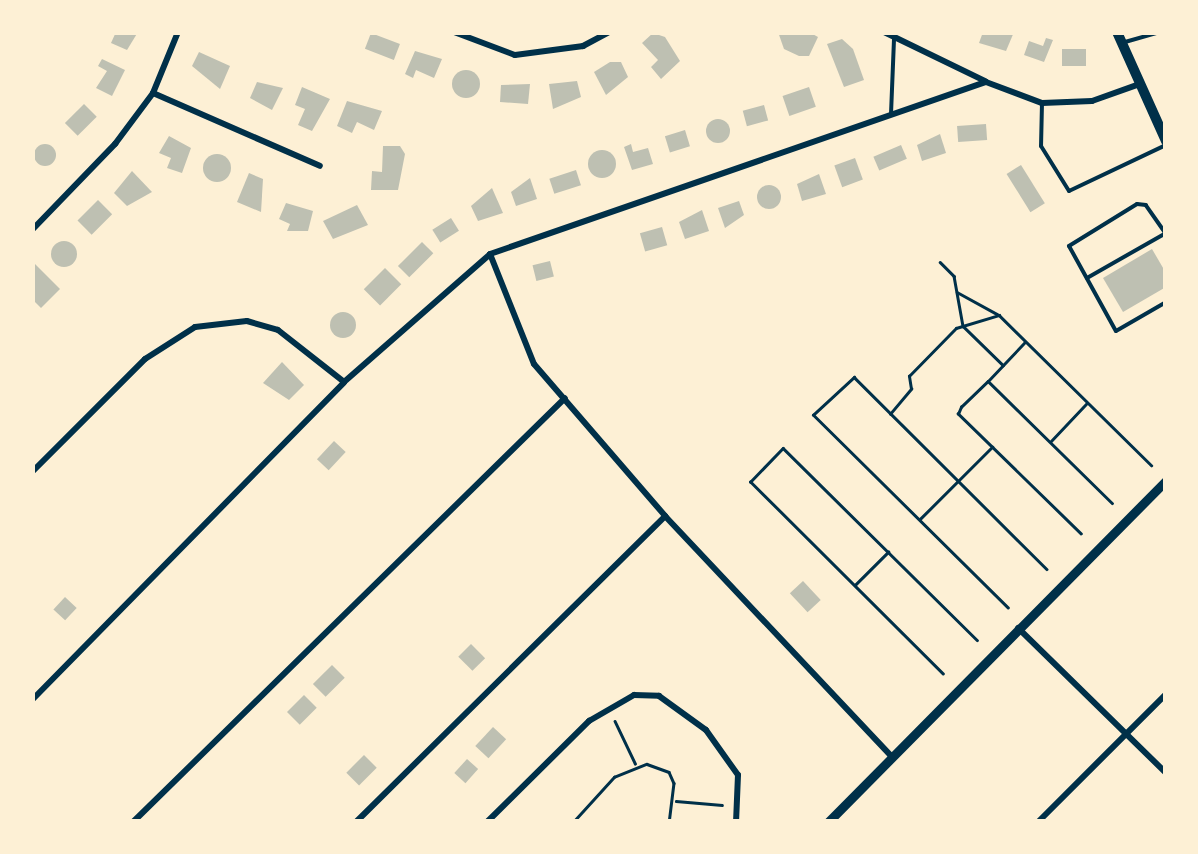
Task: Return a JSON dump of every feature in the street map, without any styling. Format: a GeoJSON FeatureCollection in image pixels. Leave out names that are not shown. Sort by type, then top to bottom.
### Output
{"type":"FeatureCollection","features":[{"type":"Feature","properties":{"kind":"main road"},"geometry":{"type":"LineString","coordinates":[[1119,38],[1166,143]]}},
{"type":"Feature","properties":{"kind":"street"},"geometry":{"type":"LineString","coordinates":[[32,230],[115,144],[153,93],[178,32]]}},
{"type":"Feature","properties":{"kind":"street"},"geometry":{"type":"LineString","coordinates":[[454,32],[515,55],[584,46],[609,32]]}},
{"type":"Feature","properties":{"kind":"street"},"geometry":{"type":"LineString","coordinates":[[884,32],[986,82],[1042,103],[1092,101],[1137,85]]}},
{"type":"Feature","properties":{"kind":"street"},"geometry":{"type":"LineString","coordinates":[[32,700],[344,382],[490,254],[986,82]]}},
{"type":"Feature","properties":{"kind":"street"},"geometry":{"type":"LineString","coordinates":[[153,93],[320,166]]}},
{"type":"Feature","properties":{"kind":"street"},"geometry":{"type":"LineString","coordinates":[[490,254],[521,344],[564,398],[665,516],[892,757]]}},
{"type":"Feature","properties":{"kind":"street"},"geometry":{"type":"LineString","coordinates":[[32,472],[145,359],[195,326],[247,321],[278,330],[344,382]]}},
{"type":"Feature","properties":{"kind":"street"},"geometry":{"type":"LineString","coordinates":[[133,822],[564,398]]}},
{"type":"Feature","properties":{"kind":"street"},"geometry":{"type":"LineString","coordinates":[[828,822],[1165,482]]}},
{"type":"Feature","properties":{"kind":"street"},"geometry":{"type":"LineString","coordinates":[[356,822],[665,516]]}},
{"type":"Feature","properties":{"kind":"street"},"geometry":{"type":"LineString","coordinates":[[1018,628],[1166,773]]}},
{"type":"Feature","properties":{"kind":"street"},"geometry":{"type":"LineString","coordinates":[[1038,822],[1166,694]]}},
{"type":"Feature","properties":{"kind":"street"},"geometry":{"type":"LineString","coordinates":[[487,822],[612,702],[647,696],[688,710],[717,745],[738,775],[736,822]]}},
{"type":"Feature","properties":{"kind":"lane"},"geometry":{"type":"LineString","coordinates":[[1119,38],[1161,32]]}},
{"type":"Feature","properties":{"kind":"lane"},"geometry":{"type":"LineString","coordinates":[[891,114],[894,37]]}},
{"type":"Feature","properties":{"kind":"lane"},"geometry":{"type":"LineString","coordinates":[[1042,103],[1041,146],[1069,191],[1134,163],[1166,143]]}},
{"type":"Feature","properties":{"kind":"lane"},"geometry":{"type":"LineString","coordinates":[[1086,278],[1165,234],[1146,205],[1137,204],[1073,239],[1070,246],[1086,278],[1116,331],[1166,302]]}},
{"type":"Feature","properties":{"kind":"path"},"geometry":{"type":"LineString","coordinates":[[940,262],[954,276],[963,326],[1003,365]]}},
{"type":"Feature","properties":{"kind":"path"},"geometry":{"type":"LineString","coordinates":[[957,292],[999,315],[1151,464]]}},
{"type":"Feature","properties":{"kind":"path"},"geometry":{"type":"LineString","coordinates":[[890,414],[912,389],[908,376],[963,326],[999,315]]}},
{"type":"Feature","properties":{"kind":"path"},"geometry":{"type":"LineString","coordinates":[[1026,341],[958,414],[1081,534]]}},
{"type":"Feature","properties":{"kind":"path"},"geometry":{"type":"LineString","coordinates":[[1008,608],[813,415],[854,377],[1046,570]]}},
{"type":"Feature","properties":{"kind":"path"},"geometry":{"type":"LineString","coordinates":[[988,381],[1112,503]]}},
{"type":"Feature","properties":{"kind":"path"},"geometry":{"type":"LineString","coordinates":[[1050,442],[1088,402]]}},
{"type":"Feature","properties":{"kind":"path"},"geometry":{"type":"LineString","coordinates":[[919,520],[992,447]]}},
{"type":"Feature","properties":{"kind":"path"},"geometry":{"type":"LineString","coordinates":[[942,674],[750,482],[784,448],[976,640]]}},
{"type":"Feature","properties":{"kind":"path"},"geometry":{"type":"LineString","coordinates":[[854,586],[888,552]]}},
{"type":"Feature","properties":{"kind":"path"},"geometry":{"type":"LineString","coordinates":[[615,721],[636,764]]}},
{"type":"Feature","properties":{"kind":"path"},"geometry":{"type":"LineString","coordinates":[[636,764],[669,772],[676,801],[669,822]]}},
{"type":"Feature","properties":{"kind":"path"},"geometry":{"type":"LineString","coordinates":[[572,822],[636,764]]}},
{"type":"Feature","properties":{"kind":"path"},"geometry":{"type":"LineString","coordinates":[[676,801],[722,805]]}},
{"type":"Feature","properties":{"kind":"building"},"geometry":{"type":"Polygon","coordinates":[[[116,32],[138,32],[127,50],[111,43],[116,32]]]}},
{"type":"Feature","properties":{"kind":"building"},"geometry":{"type":"Polygon","coordinates":[[[778,32],[809,32],[818,37],[809,56],[799,56],[784,49],[778,32]]]}},
{"type":"Feature","properties":{"kind":"building"},"geometry":{"type":"Polygon","coordinates":[[[983,32],[1014,32],[1006,51],[979,43],[983,32]]]}},
{"type":"Feature","properties":{"kind":"building"},"geometry":{"type":"Polygon","coordinates":[[[371,33],[400,44],[394,60],[365,49],[371,33]]]}},
{"type":"Feature","properties":{"kind":"building"},"geometry":{"type":"Polygon","coordinates":[[[653,33],[665,37],[680,61],[661,79],[651,67],[658,60],[642,43],[653,33]]]}},
{"type":"Feature","properties":{"kind":"building"},"geometry":{"type":"Polygon","coordinates":[[[1046,38],[1053,40],[1044,62],[1024,55],[1029,41],[1043,46],[1046,38]]]}},
{"type":"Feature","properties":{"kind":"building"},"geometry":{"type":"Polygon","coordinates":[[[842,39],[853,49],[864,80],[844,87],[827,44],[842,39]]]}},
{"type":"Feature","properties":{"kind":"building"},"geometry":{"type":"Polygon","coordinates":[[[1062,49],[1086,49],[1086,66],[1062,66],[1062,49]]]}},
{"type":"Feature","properties":{"kind":"building"},"geometry":{"type":"Polygon","coordinates":[[[415,51],[442,59],[434,78],[416,70],[413,78],[405,74],[415,51]]]}},
{"type":"Feature","properties":{"kind":"building"},"geometry":{"type":"Polygon","coordinates":[[[199,52],[230,66],[220,89],[192,66],[199,52]]]}},
{"type":"Feature","properties":{"kind":"building"},"geometry":{"type":"Polygon","coordinates":[[[102,59],[125,70],[112,96],[96,88],[107,71],[98,66],[102,59]]]}},
{"type":"Feature","properties":{"kind":"building"},"geometry":{"type":"Polygon","coordinates":[[[610,62],[621,62],[628,77],[606,95],[594,72],[610,62]]]}},
{"type":"Feature","properties":{"kind":"building"},"geometry":{"type":"Polygon","coordinates":[[[466,70],[476,74],[480,84],[476,94],[466,98],[456,94],[452,84],[456,74],[466,70]]]}},
{"type":"Feature","properties":{"kind":"building"},"geometry":{"type":"Polygon","coordinates":[[[577,81],[581,97],[553,109],[549,84],[577,81]]]}},
{"type":"Feature","properties":{"kind":"building"},"geometry":{"type":"Polygon","coordinates":[[[257,82],[283,88],[272,110],[250,98],[257,82]]]}},
{"type":"Feature","properties":{"kind":"building"},"geometry":{"type":"Polygon","coordinates":[[[530,84],[528,104],[500,102],[501,85],[530,84]]]}},
{"type":"Feature","properties":{"kind":"building"},"geometry":{"type":"Polygon","coordinates":[[[302,87],[330,99],[312,131],[298,125],[305,109],[295,105],[302,87]]]}},
{"type":"Feature","properties":{"kind":"building"},"geometry":{"type":"Polygon","coordinates":[[[809,87],[816,107],[789,116],[783,96],[809,87]]]}},
{"type":"Feature","properties":{"kind":"building"},"geometry":{"type":"Polygon","coordinates":[[[347,101],[382,111],[374,130],[357,122],[352,133],[337,126],[347,101]]]}},
{"type":"Feature","properties":{"kind":"building"},"geometry":{"type":"Polygon","coordinates":[[[84,104],[97,117],[78,136],[65,123],[84,104]]]}},
{"type":"Feature","properties":{"kind":"building"},"geometry":{"type":"Polygon","coordinates":[[[764,105],[768,120],[747,126],[743,111],[764,105]]]}},
{"type":"Feature","properties":{"kind":"building"},"geometry":{"type":"Polygon","coordinates":[[[718,119],[727,122],[727,140],[718,143],[709,140],[706,131],[709,122],[718,119]]]}},
{"type":"Feature","properties":{"kind":"building"},"geometry":{"type":"Polygon","coordinates":[[[986,124],[987,140],[958,142],[957,126],[986,124]]]}},
{"type":"Feature","properties":{"kind":"building"},"geometry":{"type":"Polygon","coordinates":[[[685,130],[690,146],[670,152],[665,136],[685,130]]]}},
{"type":"Feature","properties":{"kind":"building"},"geometry":{"type":"Polygon","coordinates":[[[940,134],[946,153],[922,161],[917,145],[940,134]]]}},
{"type":"Feature","properties":{"kind":"building"},"geometry":{"type":"Polygon","coordinates":[[[169,136],[191,148],[182,173],[167,168],[171,158],[159,153],[169,136]]]}},
{"type":"Feature","properties":{"kind":"building"},"geometry":{"type":"Polygon","coordinates":[[[45,144],[53,147],[53,163],[45,166],[37,163],[34,155],[37,147],[45,144]]]}},
{"type":"Feature","properties":{"kind":"building"},"geometry":{"type":"Polygon","coordinates":[[[631,144],[633,152],[648,148],[653,164],[632,170],[624,147],[631,144]]]}},
{"type":"Feature","properties":{"kind":"building"},"geometry":{"type":"Polygon","coordinates":[[[901,145],[907,159],[879,171],[873,157],[901,145]]]}},
{"type":"Feature","properties":{"kind":"building"},"geometry":{"type":"Polygon","coordinates":[[[383,146],[400,146],[405,154],[398,190],[371,190],[372,171],[382,172],[383,146]]]}},
{"type":"Feature","properties":{"kind":"building"},"geometry":{"type":"Polygon","coordinates":[[[602,150],[612,154],[616,164],[612,174],[602,178],[592,174],[588,164],[592,154],[602,150]]]}},
{"type":"Feature","properties":{"kind":"building"},"geometry":{"type":"Polygon","coordinates":[[[217,154],[227,158],[231,168],[227,178],[217,182],[207,178],[203,168],[207,158],[217,154]]]}},
{"type":"Feature","properties":{"kind":"building"},"geometry":{"type":"Polygon","coordinates":[[[855,158],[863,180],[842,187],[834,166],[855,158]]]}},
{"type":"Feature","properties":{"kind":"building"},"geometry":{"type":"Polygon","coordinates":[[[1021,165],[1045,203],[1030,212],[1007,174],[1021,165]]]}},
{"type":"Feature","properties":{"kind":"building"},"geometry":{"type":"Polygon","coordinates":[[[576,170],[581,185],[554,194],[549,179],[576,170]]]}},
{"type":"Feature","properties":{"kind":"building"},"geometry":{"type":"Polygon","coordinates":[[[132,171],[152,192],[127,206],[114,193],[132,171]]]}},
{"type":"Feature","properties":{"kind":"building"},"geometry":{"type":"Polygon","coordinates":[[[249,173],[263,179],[261,212],[237,202],[249,173]]]}},
{"type":"Feature","properties":{"kind":"building"},"geometry":{"type":"Polygon","coordinates":[[[819,174],[826,194],[802,201],[797,184],[819,174]]]}},
{"type":"Feature","properties":{"kind":"building"},"geometry":{"type":"Polygon","coordinates":[[[530,178],[537,199],[516,206],[511,192],[530,178]]]}},
{"type":"Feature","properties":{"kind":"building"},"geometry":{"type":"Polygon","coordinates":[[[769,185],[781,197],[769,209],[757,197],[769,185]]]}},
{"type":"Feature","properties":{"kind":"building"},"geometry":{"type":"Polygon","coordinates":[[[492,188],[503,213],[478,221],[471,206],[492,188]]]}},
{"type":"Feature","properties":{"kind":"building"},"geometry":{"type":"Polygon","coordinates":[[[98,200],[112,214],[92,235],[77,221],[98,200]]]}},
{"type":"Feature","properties":{"kind":"building"},"geometry":{"type":"Polygon","coordinates":[[[739,201],[744,215],[725,228],[718,208],[739,201]]]}},
{"type":"Feature","properties":{"kind":"building"},"geometry":{"type":"Polygon","coordinates":[[[286,203],[313,211],[308,231],[287,231],[290,224],[279,219],[286,203]]]}},
{"type":"Feature","properties":{"kind":"building"},"geometry":{"type":"Polygon","coordinates":[[[357,205],[368,225],[333,239],[323,221],[357,205]]]}},
{"type":"Feature","properties":{"kind":"building"},"geometry":{"type":"Polygon","coordinates":[[[702,210],[709,231],[685,239],[679,222],[702,210]]]}},
{"type":"Feature","properties":{"kind":"building"},"geometry":{"type":"Polygon","coordinates":[[[451,218],[459,231],[440,242],[432,230],[451,218]]]}},
{"type":"Feature","properties":{"kind":"building"},"geometry":{"type":"Polygon","coordinates":[[[662,227],[667,245],[645,252],[640,233],[662,227]]]}},
{"type":"Feature","properties":{"kind":"building"},"geometry":{"type":"Polygon","coordinates":[[[64,241],[73,245],[77,254],[73,263],[64,267],[55,263],[51,254],[55,245],[64,241]]]}},
{"type":"Feature","properties":{"kind":"building"},"geometry":{"type":"Polygon","coordinates":[[[422,242],[433,253],[409,277],[398,266],[422,242]]]}},
{"type":"Feature","properties":{"kind":"building"},"geometry":{"type":"Polygon","coordinates":[[[1152,249],[1166,273],[1166,287],[1123,312],[1103,278],[1152,249]]]}},
{"type":"Feature","properties":{"kind":"building"},"geometry":{"type":"Polygon","coordinates":[[[550,261],[554,277],[536,281],[533,265],[550,261]]]}},
{"type":"Feature","properties":{"kind":"building"},"geometry":{"type":"Polygon","coordinates":[[[35,264],[60,289],[41,308],[32,299],[35,264]]]}},
{"type":"Feature","properties":{"kind":"building"},"geometry":{"type":"Polygon","coordinates":[[[385,268],[401,284],[380,305],[364,289],[385,268]]]}},
{"type":"Feature","properties":{"kind":"building"},"geometry":{"type":"Polygon","coordinates":[[[343,312],[352,316],[356,325],[352,334],[343,338],[334,334],[330,325],[334,316],[343,312]]]}},
{"type":"Feature","properties":{"kind":"building"},"geometry":{"type":"Polygon","coordinates":[[[282,362],[304,385],[289,400],[263,383],[282,362]]]}},
{"type":"Feature","properties":{"kind":"building"},"geometry":{"type":"Polygon","coordinates":[[[334,441],[346,452],[329,470],[317,459],[334,441]]]}},
{"type":"Feature","properties":{"kind":"building"},"geometry":{"type":"Polygon","coordinates":[[[803,581],[821,600],[808,612],[790,593],[803,581]]]}},
{"type":"Feature","properties":{"kind":"building"},"geometry":{"type":"Polygon","coordinates":[[[65,597],[77,608],[65,620],[53,609],[65,597]]]}},
{"type":"Feature","properties":{"kind":"building"},"geometry":{"type":"Polygon","coordinates":[[[471,644],[485,658],[472,671],[458,657],[471,644]]]}},
{"type":"Feature","properties":{"kind":"building"},"geometry":{"type":"Polygon","coordinates":[[[332,665],[345,678],[326,697],[313,684],[332,665]]]}},
{"type":"Feature","properties":{"kind":"building"},"geometry":{"type":"Polygon","coordinates":[[[304,695],[317,708],[300,725],[287,712],[304,695]]]}},
{"type":"Feature","properties":{"kind":"building"},"geometry":{"type":"Polygon","coordinates":[[[493,727],[506,739],[488,758],[475,746],[493,727]]]}},
{"type":"Feature","properties":{"kind":"building"},"geometry":{"type":"Polygon","coordinates":[[[364,755],[377,768],[359,785],[346,773],[364,755]]]}},
{"type":"Feature","properties":{"kind":"building"},"geometry":{"type":"Polygon","coordinates":[[[467,759],[478,769],[465,783],[454,773],[467,759]]]}}]}
